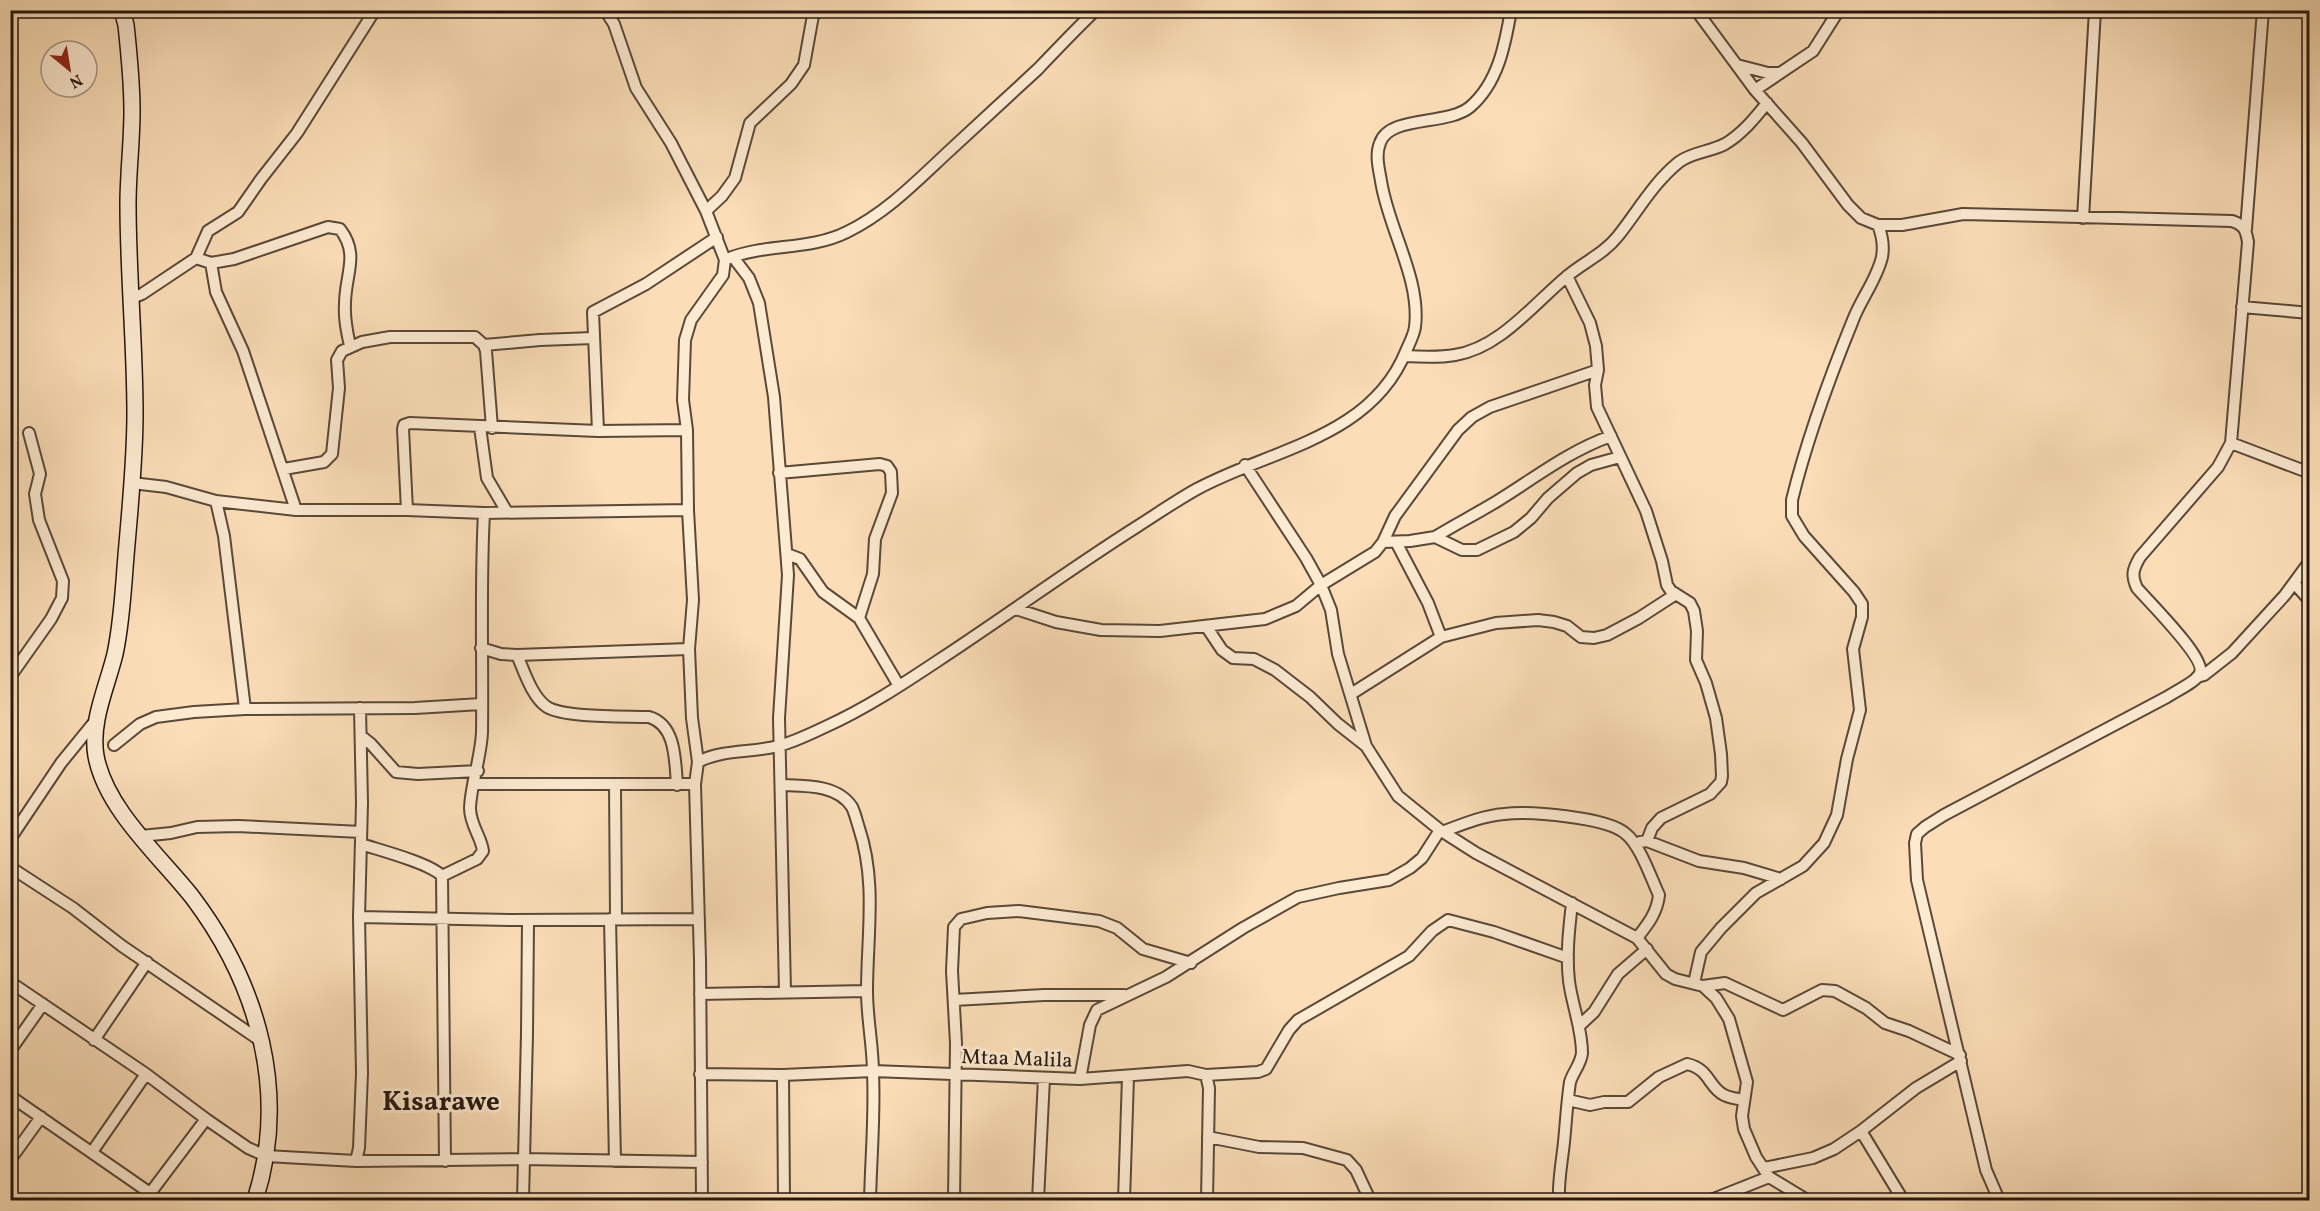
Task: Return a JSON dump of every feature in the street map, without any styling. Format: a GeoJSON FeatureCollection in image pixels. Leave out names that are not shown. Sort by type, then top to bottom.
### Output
{"type":"FeatureCollection","features":[{"type":"Feature","properties":{"kind":"main road"},"geometry":{"type":"LineString","coordinates":[[122,10],[126,25],[132,113],[128,201],[135,414],[123,595],[115,653],[97,720],[96,758],[113,797],[150,850],[193,898],[246,988],[261,1041],[269,1083],[270,1123],[266,1156],[255,1200]]}},
{"type":"Feature","properties":{"kind":"street"},"geometry":{"type":"LineString","coordinates":[[130,299],[142,294],[196,258],[208,231],[238,212],[297,133],[375,10]]}},
{"type":"Feature","properties":{"kind":"street"},"geometry":{"type":"LineString","coordinates":[[605,10],[614,24],[636,88],[671,143],[729,258],[749,279],[759,303],[774,397],[788,575],[779,718],[785,992]]}},
{"type":"Feature","properties":{"kind":"street"},"geometry":{"type":"LineString","coordinates":[[706,211],[722,196],[735,178],[750,123],[791,84],[804,65],[814,10]]}},
{"type":"Feature","properties":{"kind":"street"},"geometry":{"type":"LineString","coordinates":[[729,258],[757,249],[796,247],[826,240],[845,234],[873,218],[914,184],[1036,70],[1096,10]]}},
{"type":"Feature","properties":{"kind":"street"},"geometry":{"type":"LineString","coordinates":[[698,762],[718,754],[780,746],[827,726],[899,686],[1016,609],[1098,551],[1195,490],[1245,465],[1328,433],[1370,405],[1405,356],[1415,329],[1415,304],[1411,280],[1384,199],[1378,159],[1380,142],[1387,133],[1399,126],[1452,118],[1469,108],[1483,92],[1498,65],[1506,42],[1511,10]]}},
{"type":"Feature","properties":{"kind":"street"},"geometry":{"type":"LineString","coordinates":[[1696,10],[1755,90],[1802,143],[1848,206],[1861,218],[1878,225],[1902,225],[1963,214],[2232,221],[2246,229]]}},
{"type":"Feature","properties":{"kind":"street"},"geometry":{"type":"LineString","coordinates":[[1755,90],[1813,51],[1839,10]]}},
{"type":"Feature","properties":{"kind":"street"},"geometry":{"type":"LineString","coordinates":[[2083,218],[2095,10]]}},
{"type":"Feature","properties":{"kind":"street"},"geometry":{"type":"LineString","coordinates":[[2197,678],[2201,666],[2198,660],[2137,588],[2132,577],[2133,569],[2140,557],[2218,466],[2231,443],[2248,242],[2246,229],[2263,10]]}},
{"type":"Feature","properties":{"kind":"street"},"geometry":{"type":"LineString","coordinates":[[1737,65],[1768,73],[1781,73]]}},
{"type":"Feature","properties":{"kind":"street"},"geometry":{"type":"LineString","coordinates":[[1405,356],[1458,355],[1489,342],[1507,330],[1567,276],[1618,237],[1648,193],[1679,162],[1691,155],[1724,144],[1738,135],[1767,103]]}},
{"type":"Feature","properties":{"kind":"street"},"geometry":{"type":"LineString","coordinates":[[1699,984],[1701,952],[1756,893],[1803,866],[1824,843],[1837,815],[1847,759],[1860,710],[1853,649],[1862,617],[1862,604],[1804,536],[1792,516],[1792,500],[1821,397],[1860,301],[1880,265],[1883,253],[1882,235],[1878,225]]}},
{"type":"Feature","properties":{"kind":"street"},"geometry":{"type":"LineString","coordinates":[[196,258],[211,262],[234,259],[328,227],[340,229],[349,241],[351,252],[345,303],[345,321],[350,346]]}},
{"type":"Feature","properties":{"kind":"street"},"geometry":{"type":"LineString","coordinates":[[598,431],[598,386],[593,312],[646,284],[717,237]]}},
{"type":"Feature","properties":{"kind":"street"},"geometry":{"type":"LineString","coordinates":[[702,1200],[695,784],[698,762],[692,718],[689,649],[693,600],[688,510],[687,430],[683,400],[685,340],[691,320],[723,275],[729,258]]}},
{"type":"Feature","properties":{"kind":"street"},"geometry":{"type":"LineString","coordinates":[[211,262],[216,292],[243,351],[296,510]]}},
{"type":"Feature","properties":{"kind":"street"},"geometry":{"type":"LineString","coordinates":[[1567,276],[1590,323],[1596,346],[1597,407],[1646,511],[1667,585],[1690,603],[1694,611],[1697,631],[1696,660],[1706,683],[1716,718],[1721,782],[1710,794],[1661,818],[1652,828],[1647,841]]}},
{"type":"Feature","properties":{"kind":"street"},"geometry":{"type":"LineString","coordinates":[[2242,307],[2310,313]]}},
{"type":"Feature","properties":{"kind":"street"},"geometry":{"type":"LineString","coordinates":[[284,470],[324,462],[332,454],[339,388],[337,360],[342,351],[362,342],[390,337],[475,337],[484,345],[486,351],[492,428]]}},
{"type":"Feature","properties":{"kind":"street"},"geometry":{"type":"LineString","coordinates":[[484,345],[593,338]]}},
{"type":"Feature","properties":{"kind":"street"},"geometry":{"type":"LineString","coordinates":[[1016,609],[1056,622],[1101,630],[1160,631],[1265,619],[1296,606],[1322,585],[1375,552],[1383,542],[1395,516],[1458,430],[1472,417],[1490,407],[1598,370]]}},
{"type":"Feature","properties":{"kind":"street"},"geometry":{"type":"LineString","coordinates":[[407,510],[404,425],[433,423],[492,428],[598,431],[687,430]]}},
{"type":"Feature","properties":{"kind":"street"},"geometry":{"type":"LineString","coordinates":[[480,427],[487,478],[507,512]]}},
{"type":"Feature","properties":{"kind":"street"},"geometry":{"type":"LineString","coordinates":[[10,677],[51,619],[62,598],[63,581],[39,520],[35,494],[39,474],[29,433]]}},
{"type":"Feature","properties":{"kind":"street"},"geometry":{"type":"LineString","coordinates":[[1383,542],[1435,537],[1499,500],[1551,464],[1611,436]]}},
{"type":"Feature","properties":{"kind":"street"},"geometry":{"type":"LineString","coordinates":[[2231,443],[2310,473]]}},
{"type":"Feature","properties":{"kind":"street"},"geometry":{"type":"LineString","coordinates":[[1435,537],[1462,550],[1487,547],[1514,532],[1577,473],[1591,465],[1620,457]]}},
{"type":"Feature","properties":{"kind":"street"},"geometry":{"type":"LineString","coordinates":[[779,473],[880,464],[887,466],[891,472],[892,493],[875,539],[873,574],[859,618]]}},
{"type":"Feature","properties":{"kind":"street"},"geometry":{"type":"LineString","coordinates":[[1245,465],[1322,585],[1331,610],[1338,654],[1366,746],[1398,796],[1441,831],[1476,853],[1637,938],[1666,974],[1675,979],[1699,984],[1725,983],[1783,1010],[1822,990],[1835,991],[1866,1008],[1885,1023],[1910,1031],[1961,1058]]}},
{"type":"Feature","properties":{"kind":"street"},"geometry":{"type":"LineString","coordinates":[[132,483],[166,487],[216,501],[296,510],[484,513],[688,510]]}},
{"type":"Feature","properties":{"kind":"street"},"geometry":{"type":"LineString","coordinates":[[216,501],[224,536],[245,709]]}},
{"type":"Feature","properties":{"kind":"street"},"geometry":{"type":"LineString","coordinates":[[442,876],[477,859],[483,851],[472,825],[470,808],[478,771],[482,734],[481,581],[484,513]]}},
{"type":"Feature","properties":{"kind":"street"},"geometry":{"type":"LineString","coordinates":[[1396,542],[1428,603],[1441,637]]}},
{"type":"Feature","properties":{"kind":"street"},"geometry":{"type":"LineString","coordinates":[[787,554],[800,560],[823,592],[859,618],[899,686]]}},
{"type":"Feature","properties":{"kind":"street"},"geometry":{"type":"LineString","coordinates":[[1999,1200],[1986,1170],[1917,879],[1915,843],[1917,834],[1925,826],[1944,815],[2167,698],[2204,675],[2232,653],[2294,583],[2310,561]]}},
{"type":"Feature","properties":{"kind":"street"},"geometry":{"type":"LineString","coordinates":[[2294,583],[2310,601]]}},
{"type":"Feature","properties":{"kind":"street"},"geometry":{"type":"LineString","coordinates":[[1351,694],[1441,637],[1496,623],[1538,620],[1567,626],[1581,637],[1594,638],[1606,635],[1639,618],[1676,594]]}},
{"type":"Feature","properties":{"kind":"street"},"geometry":{"type":"LineString","coordinates":[[1206,626],[1222,650],[1233,658],[1254,659],[1275,670],[1366,746]]}},
{"type":"Feature","properties":{"kind":"street"},"geometry":{"type":"LineString","coordinates":[[481,648],[501,654],[517,655],[689,649]]}},
{"type":"Feature","properties":{"kind":"street"},"geometry":{"type":"LineString","coordinates":[[517,655],[530,684],[547,707],[575,714],[658,719],[665,725],[671,741],[677,785]]}},
{"type":"Feature","properties":{"kind":"street"},"geometry":{"type":"LineString","coordinates":[[114,745],[140,724],[156,717],[245,709],[415,708],[481,704]]}},
{"type":"Feature","properties":{"kind":"street"},"geometry":{"type":"LineString","coordinates":[[356,1161],[359,1148],[362,1073],[359,917],[360,708]]}},
{"type":"Feature","properties":{"kind":"street"},"geometry":{"type":"LineString","coordinates":[[10,839],[61,763],[97,720]]}},
{"type":"Feature","properties":{"kind":"street"},"geometry":{"type":"LineString","coordinates":[[361,736],[396,772],[418,774],[478,771]]}},
{"type":"Feature","properties":{"kind":"street"},"geometry":{"type":"LineString","coordinates":[[474,784],[695,784]]}},
{"type":"Feature","properties":{"kind":"street"},"geometry":{"type":"LineString","coordinates":[[615,784],[613,919],[615,1161]]}},
{"type":"Feature","properties":{"kind":"street"},"geometry":{"type":"LineString","coordinates":[[781,785],[827,789],[844,798],[852,808],[865,845],[870,883],[867,991],[868,1031],[873,1071],[870,1200]]}},
{"type":"Feature","properties":{"kind":"street"},"geometry":{"type":"LineString","coordinates":[[1080,1079],[1094,1014],[1191,963],[1243,928],[1298,897],[1389,880],[1422,858],[1441,831],[1476,819],[1506,813],[1573,816],[1626,833],[1634,843],[1659,895],[1653,918],[1637,938]]}},
{"type":"Feature","properties":{"kind":"street"},"geometry":{"type":"LineString","coordinates":[[141,836],[171,833],[196,827],[238,826],[361,832]]}},
{"type":"Feature","properties":{"kind":"street"},"geometry":{"type":"LineString","coordinates":[[1634,843],[1647,841],[1690,858],[1744,868],[1781,879]]}},
{"type":"Feature","properties":{"kind":"street"},"geometry":{"type":"LineString","coordinates":[[361,844],[425,865],[438,871],[442,876],[442,1058],[445,1161]]}},
{"type":"Feature","properties":{"kind":"street"},"geometry":{"type":"LineString","coordinates":[[10,867],[73,908],[122,946],[261,1041]]}},
{"type":"Feature","properties":{"kind":"street"},"geometry":{"type":"LineString","coordinates":[[1559,1200],[1559,1167],[1571,1080],[1582,1054],[1580,1025],[1569,982],[1568,958],[1572,903]]}},
{"type":"Feature","properties":{"kind":"street"},"geometry":{"type":"LineString","coordinates":[[954,1200],[956,1075],[952,971],[954,927],[961,920],[987,913],[1019,911],[1099,921],[1117,928],[1143,949],[1191,963]]}},
{"type":"Feature","properties":{"kind":"street"},"geometry":{"type":"LineString","coordinates":[[359,917],[528,921],[699,919]]}},
{"type":"Feature","properties":{"kind":"street","name":"Mtaa Malila"},"geometry":{"type":"LineString","coordinates":[[700,1074],[783,1075],[873,1071],[1080,1079],[1188,1071],[1206,1075],[1258,1072],[1266,1069],[1289,1030],[1298,1020],[1408,956],[1432,930],[1448,920],[1494,932],[1568,958]]}},
{"type":"Feature","properties":{"kind":"street"},"geometry":{"type":"LineString","coordinates":[[523,1200],[528,921]]}},
{"type":"Feature","properties":{"kind":"street"},"geometry":{"type":"LineString","coordinates":[[1580,1025],[1594,1012],[1618,974],[1647,949]]}},
{"type":"Feature","properties":{"kind":"street"},"geometry":{"type":"LineString","coordinates":[[94,1040],[147,962]]}},
{"type":"Feature","properties":{"kind":"street"},"geometry":{"type":"LineString","coordinates":[[10,982],[146,1074],[248,1148],[266,1156],[356,1161],[523,1159],[702,1162]]}},
{"type":"Feature","properties":{"kind":"street"},"geometry":{"type":"LineString","coordinates":[[1699,984],[1716,998],[1729,1019],[1747,1082],[1742,1116],[1744,1129],[1756,1157],[1767,1173],[1807,1200]]}},
{"type":"Feature","properties":{"kind":"street"},"geometry":{"type":"LineString","coordinates":[[700,994],[867,991]]}},
{"type":"Feature","properties":{"kind":"street"},"geometry":{"type":"LineString","coordinates":[[954,1000],[1044,995],[1127,995]]}},
{"type":"Feature","properties":{"kind":"street"},"geometry":{"type":"LineString","coordinates":[[10,1051],[43,1004]]}},
{"type":"Feature","properties":{"kind":"street"},"geometry":{"type":"LineString","coordinates":[[1712,1200],[1767,1173],[1834,1149],[1916,1088],[1961,1058]]}},
{"type":"Feature","properties":{"kind":"street"},"geometry":{"type":"LineString","coordinates":[[1568,1100],[1590,1105],[1604,1102],[1628,1102],[1659,1077],[1687,1064],[1697,1066],[1711,1080],[1717,1091],[1726,1097],[1744,1100]]}},
{"type":"Feature","properties":{"kind":"street"},"geometry":{"type":"LineString","coordinates":[[92,1152],[146,1074]]}},
{"type":"Feature","properties":{"kind":"street"},"geometry":{"type":"LineString","coordinates":[[783,1075],[784,1200]]}},
{"type":"Feature","properties":{"kind":"street"},"geometry":{"type":"LineString","coordinates":[[1206,1075],[1209,1088],[1207,1200]]}},
{"type":"Feature","properties":{"kind":"street"},"geometry":{"type":"LineString","coordinates":[[1124,1200],[1128,1077]]}},
{"type":"Feature","properties":{"kind":"street"},"geometry":{"type":"LineString","coordinates":[[1038,1200],[1044,1078]]}},
{"type":"Feature","properties":{"kind":"street"},"geometry":{"type":"LineString","coordinates":[[10,1096],[92,1152],[148,1197],[206,1119]]}},
{"type":"Feature","properties":{"kind":"street"},"geometry":{"type":"LineString","coordinates":[[10,1160],[41,1118]]}},
{"type":"Feature","properties":{"kind":"street"},"geometry":{"type":"LineString","coordinates":[[1861,1131],[1903,1200]]}},
{"type":"Feature","properties":{"kind":"street"},"geometry":{"type":"LineString","coordinates":[[1208,1137],[1259,1147],[1303,1148],[1347,1160],[1356,1170],[1370,1200]]}},
{"type":"Feature","properties":{"kind":"district","name":"Kisarawe"},"geometry":{"type":"Point","coordinates":[441,1101]}}]}
